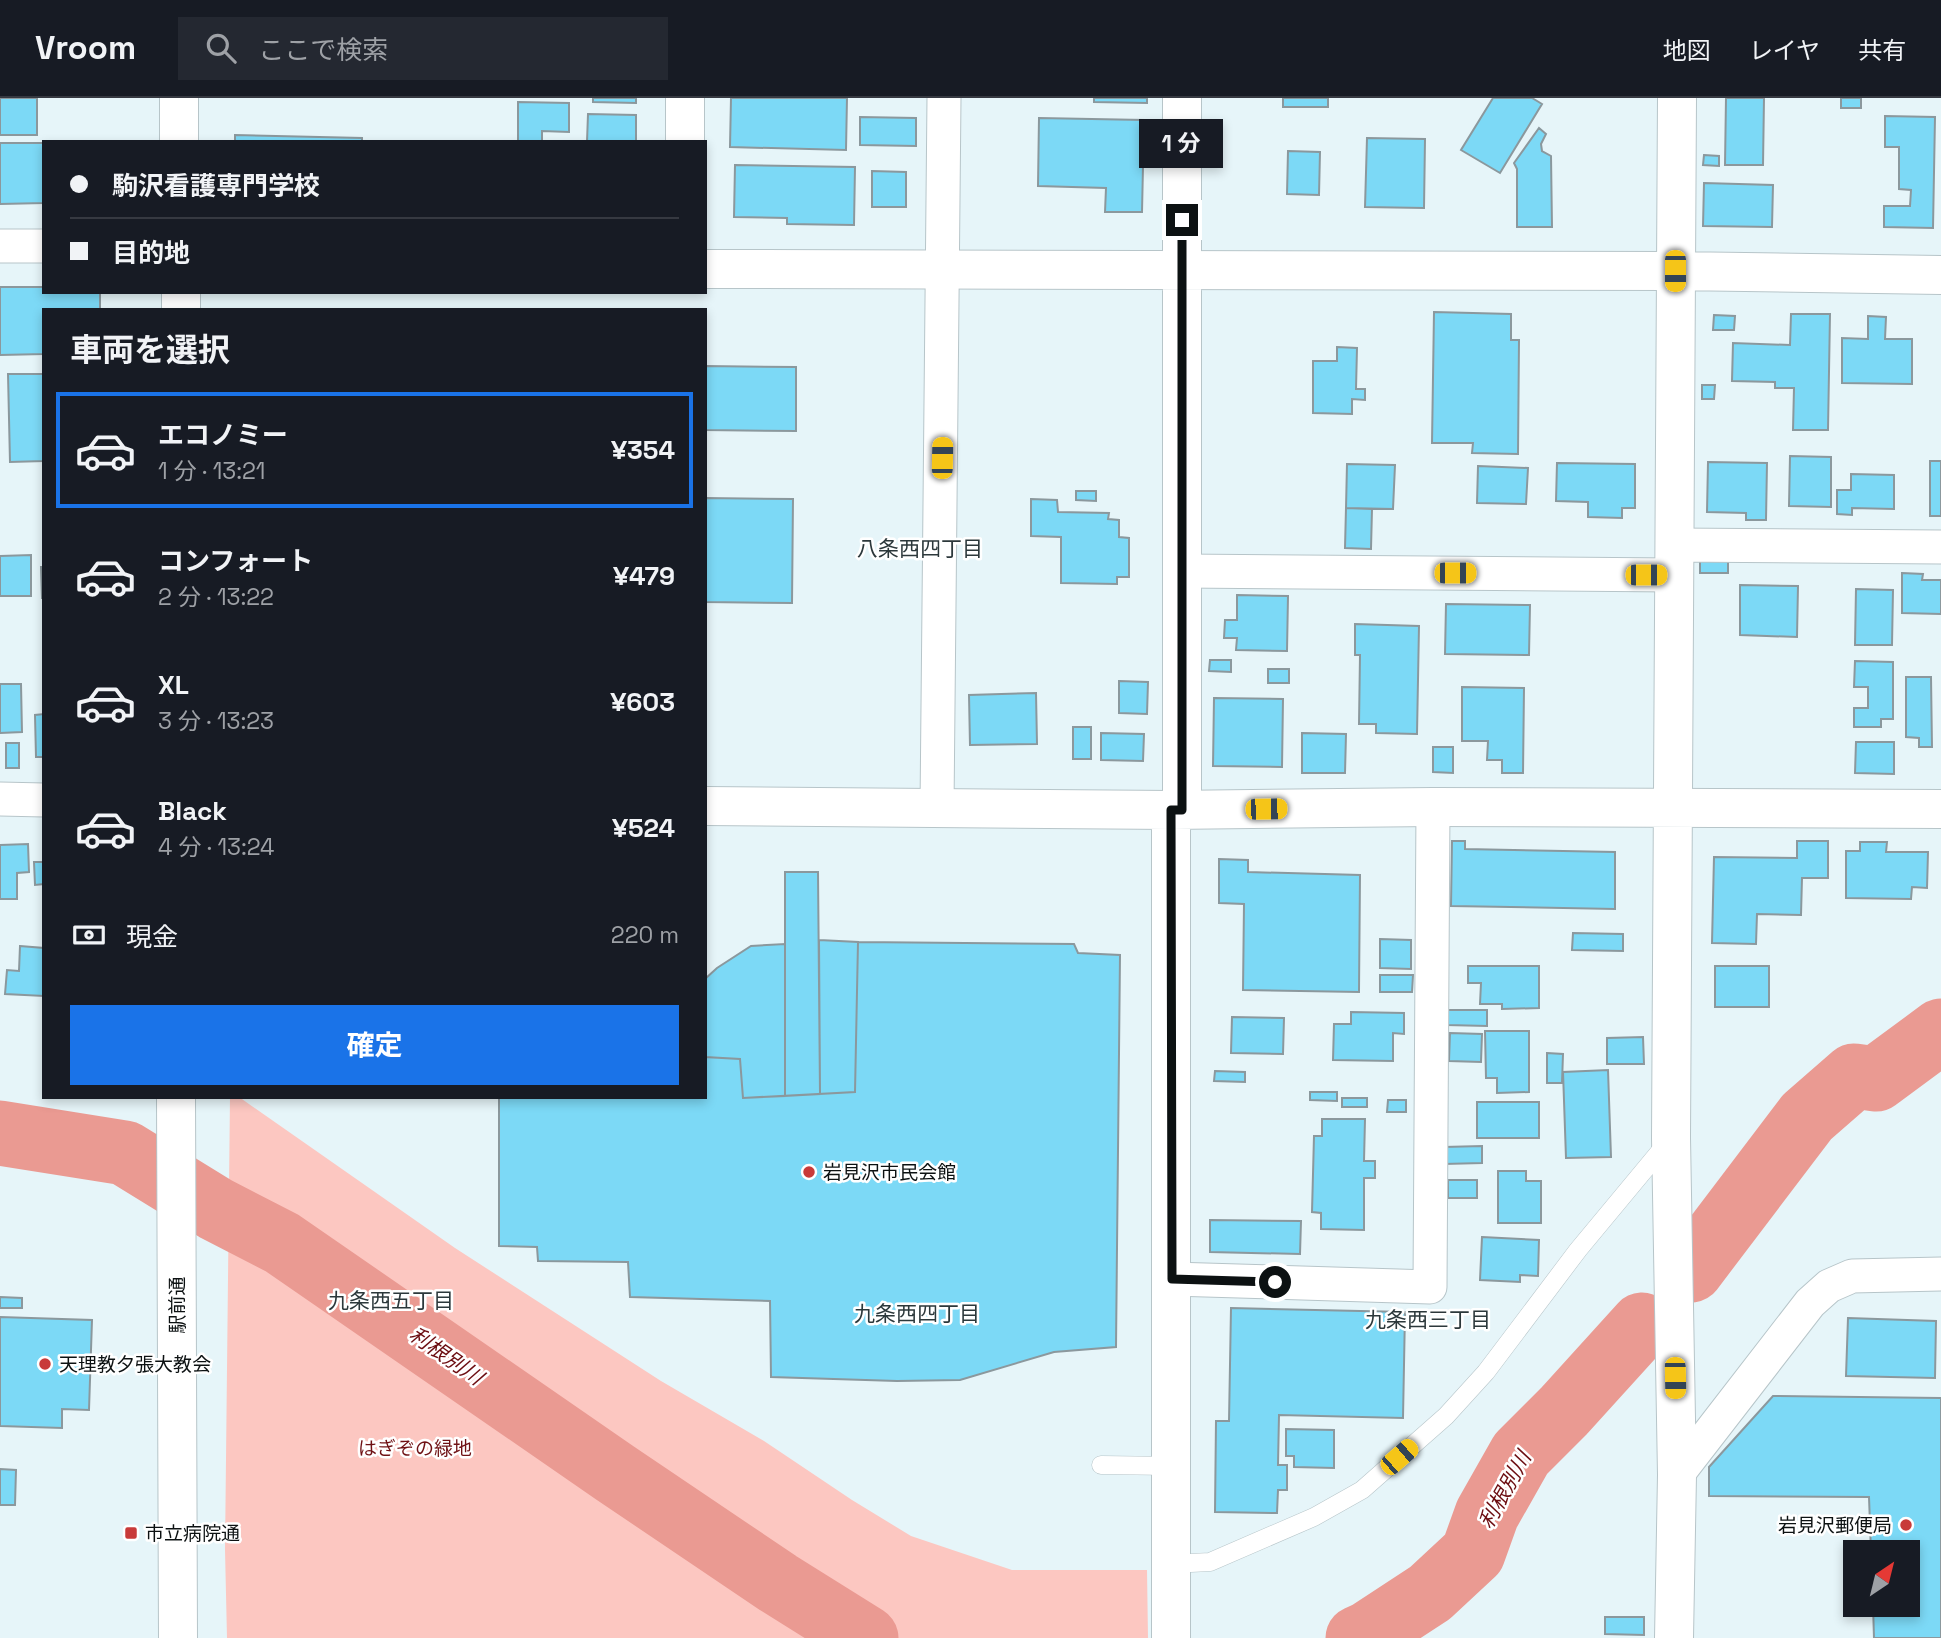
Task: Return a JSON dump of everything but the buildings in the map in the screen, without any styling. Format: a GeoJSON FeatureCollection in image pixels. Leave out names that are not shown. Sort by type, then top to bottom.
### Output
{"type":"FeatureCollection","features":[{"type":"Feature","properties":{"kind":"street"},"geometry":{"type":"LineString","coordinates":[[179,98],[179,140]]}},
{"type":"Feature","properties":{"kind":"street"},"geometry":{"type":"LineString","coordinates":[[685,98],[685,140]]}},
{"type":"Feature","properties":{"kind":"street"},"geometry":{"type":"LineString","coordinates":[[937,808],[944,98]]}},
{"type":"Feature","properties":{"kind":"street"},"geometry":{"type":"LineString","coordinates":[[1171,1638],[1176,810],[1181,572],[1182,98]]}},
{"type":"Feature","properties":{"kind":"street"},"geometry":{"type":"LineString","coordinates":[[1674,1638],[1677,1475],[1671,1139],[1677,98]]}},
{"type":"Feature","properties":{"kind":"street"},"geometry":{"type":"LineString","coordinates":[[0,246],[42,246]]}},
{"type":"Feature","properties":{"kind":"street"},"geometry":{"type":"LineString","coordinates":[[707,269],[1675,271],[1941,275]]}},
{"type":"Feature","properties":{"kind":"street"},"geometry":{"type":"LineString","coordinates":[[1181,572],[1674,560],[1941,547]]}},
{"type":"Feature","properties":{"kind":"street"},"geometry":{"type":"LineString","coordinates":[[0,799],[42,800]]}},
{"type":"Feature","properties":{"kind":"street"},"geometry":{"type":"LineString","coordinates":[[707,806],[1176,810],[1433,807],[1941,809]]}},
{"type":"Feature","properties":{"kind":"street"},"geometry":{"type":"LineString","coordinates":[[1172,1279],[1430,1287],[1433,807]]}},
{"type":"Feature","properties":{"kind":"street","name":"駅前通"},"geometry":{"type":"LineString","coordinates":[[176,1099],[178,1638]]}},
{"type":"Feature","properties":{"kind":"street"},"geometry":{"type":"LineString","coordinates":[[1677,1475],[1810,1303],[1829,1286],[1852,1276],[1941,1274]]}},
{"type":"Feature","properties":{"kind":"lane"},"geometry":{"type":"LineString","coordinates":[[1171,1572],[1210,1562],[1314,1517],[1362,1490],[1446,1416],[1486,1372],[1578,1250],[1671,1139]]}},
{"type":"Feature","properties":{"kind":"lane"},"geometry":{"type":"LineString","coordinates":[[1101,1465],[1171,1466]]}},
{"type":"Feature","properties":{"kind":"green space","name":"はぎぞの緑地"},"geometry":{"type":"Polygon","coordinates":[[[230,1099],[242,1099],[455,1248],[661,1381],[764,1441],[911,1536],[1012,1570],[1147,1570],[1148,1638],[227,1638],[225,1550],[230,1099]]]}},
{"type":"Feature","properties":{"kind":"waterway","name":"利根別川"},"geometry":{"type":"LineString","coordinates":[[1691,1270],[1807,1117],[1854,1076],[1876,1079],[1941,1031]]}},
{"type":"Feature","properties":{"kind":"waterway","name":"利根別川"},"geometry":{"type":"LineString","coordinates":[[0,1133],[125,1153],[216,1209],[282,1243],[615,1473],[778,1583],[866,1638]]}},
{"type":"Feature","properties":{"kind":"waterway","name":"利根別川"},"geometry":{"type":"LineString","coordinates":[[1358,1638],[1430,1593],[1473,1553],[1487,1514],[1521,1454],[1642,1325]]}},
{"type":"Feature","properties":{"kind":"place","name":"岩見沢市民会館"},"geometry":{"type":"Point","coordinates":[809,1172]}},
{"type":"Feature","properties":{"kind":"place","name":"天理教夕張大教会"},"geometry":{"type":"Point","coordinates":[45,1364]}},
{"type":"Feature","properties":{"kind":"place","name":"岩見沢郵便局"},"geometry":{"type":"Point","coordinates":[1906,1525]}},
{"type":"Feature","properties":{"kind":"place","name":"市立病院通"},"geometry":{"type":"Point","coordinates":[131,1533]}},
{"type":"Feature","properties":{"kind":"district","name":"八条西四丁目"},"geometry":{"type":"Point","coordinates":[920,549]}},
{"type":"Feature","properties":{"kind":"district","name":"九条西五丁目"},"geometry":{"type":"Point","coordinates":[391,1301]}},
{"type":"Feature","properties":{"kind":"district","name":"九条西四丁目"},"geometry":{"type":"Point","coordinates":[917,1314]}},
{"type":"Feature","properties":{"kind":"district","name":"九条西三丁目"},"geometry":{"type":"Point","coordinates":[1428,1320]}},
{"type":"Feature","properties":{"kind":"route"},"geometry":{"type":"LineString","coordinates":[[1182,220],[1182,810],[1171,810],[1172,1279],[1275,1282]]}}]}
